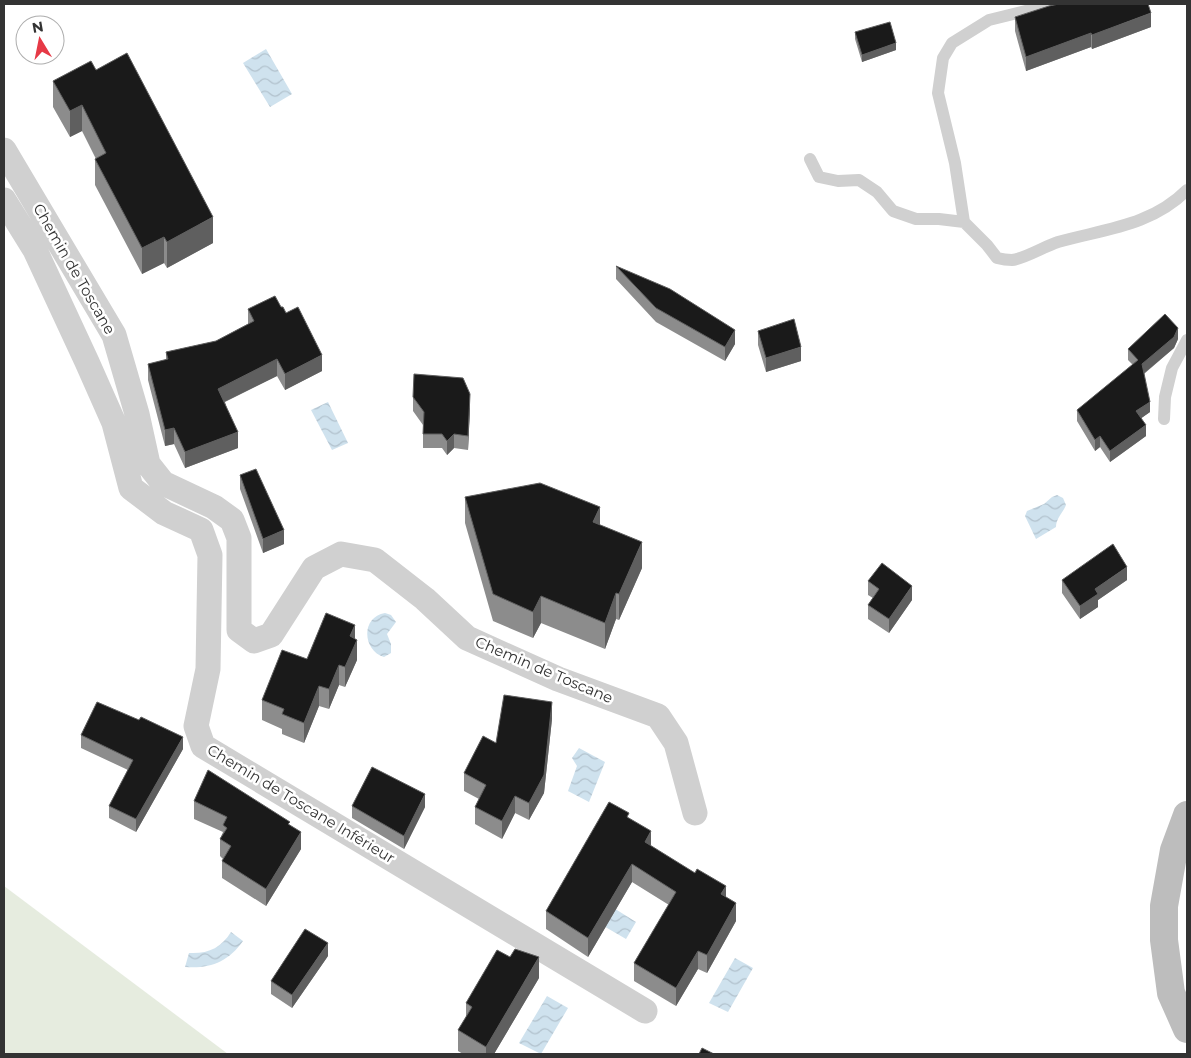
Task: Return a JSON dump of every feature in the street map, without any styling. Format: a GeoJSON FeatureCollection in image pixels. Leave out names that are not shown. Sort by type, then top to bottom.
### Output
{"type":"FeatureCollection","features":[{"type":"Feature","properties":{"kind":"main road"},"geometry":{"type":"LineString","coordinates":[[1187,815],[1174,850],[1164,906],[1164,940],[1171,993],[1187,1029]]}},
{"type":"Feature","properties":{"kind":"street","name":"Chemin de Toscane"},"geometry":{"type":"LineString","coordinates":[[4,150],[114,335],[137,414],[148,464],[163,483],[214,507],[232,520],[239,538],[239,630],[254,641],[271,635],[314,568],[341,554],[374,560],[426,598],[467,638],[558,679],[658,716],[676,743],[694,813]]}},
{"type":"Feature","properties":{"kind":"street","name":"Chemin de Toscane Inférieur"},"geometry":{"type":"LineString","coordinates":[[4,200],[35,250],[88,362],[114,423],[131,488],[164,513],[201,530],[210,555],[208,669],[196,726],[203,746],[645,1012]]}},
{"type":"Feature","properties":{"kind":"lane"},"geometry":{"type":"LineString","coordinates":[[1054,4],[989,20],[952,43],[943,58],[938,93],[955,163],[964,222],[997,258],[1013,260],[1057,243],[1113,229],[1151,216],[1177,200],[1187,190]]}},
{"type":"Feature","properties":{"kind":"lane"},"geometry":{"type":"LineString","coordinates":[[810,159],[819,177],[838,180],[859,180],[877,192],[893,211],[916,219],[964,222]]}},
{"type":"Feature","properties":{"kind":"lane"},"geometry":{"type":"LineString","coordinates":[[1164,419],[1165,397],[1172,368],[1187,340]]}},
{"type":"Feature","properties":{"kind":"shaded area"},"geometry":{"type":"Polygon","coordinates":[[[4,886],[228,1054],[4,1054],[4,886]]]}},
{"type":"Feature","properties":{"kind":"water"},"geometry":{"type":"Polygon","coordinates":[[[266,49],[292,94],[270,107],[243,63],[266,49]]]}},
{"type":"Feature","properties":{"kind":"water"},"geometry":{"type":"Polygon","coordinates":[[[328,402],[348,443],[332,450],[311,410],[328,402]]]}},
{"type":"Feature","properties":{"kind":"water"},"geometry":{"type":"Polygon","coordinates":[[[1057,495],[1063,498],[1066,505],[1057,521],[1056,527],[1036,539],[1025,516],[1027,511],[1044,504],[1057,495]]]}},
{"type":"Feature","properties":{"kind":"water"},"geometry":{"type":"Polygon","coordinates":[[[385,613],[391,615],[396,622],[387,634],[391,644],[391,653],[384,657],[372,648],[367,634],[368,627],[372,621],[377,616],[385,613]]]}},
{"type":"Feature","properties":{"kind":"water"},"geometry":{"type":"Polygon","coordinates":[[[579,748],[605,762],[589,802],[568,791],[577,766],[572,758],[579,748]]]}},
{"type":"Feature","properties":{"kind":"water"},"geometry":{"type":"Polygon","coordinates":[[[601,900],[636,922],[626,939],[590,918],[601,900]]]}},
{"type":"Feature","properties":{"kind":"water"},"geometry":{"type":"Polygon","coordinates":[[[231,932],[243,941],[225,959],[202,967],[185,967],[189,953],[213,949],[223,942],[231,932]]]}},
{"type":"Feature","properties":{"kind":"water"},"geometry":{"type":"Polygon","coordinates":[[[735,958],[753,968],[728,1012],[709,1003],[735,958]]]}},
{"type":"Feature","properties":{"kind":"water"},"geometry":{"type":"Polygon","coordinates":[[[547,996],[568,1008],[541,1054],[519,1043],[547,996]]]}},
{"type":"Feature","properties":{"kind":"building"},"geometry":{"type":"Polygon","coordinates":[[[1059,4],[1148,4],[1151,13],[1026,57],[1015,17],[1059,4]]]}},
{"type":"Feature","properties":{"kind":"building"},"geometry":{"type":"Polygon","coordinates":[[[890,22],[896,43],[862,55],[855,32],[890,22]]]}},
{"type":"Feature","properties":{"kind":"building"},"geometry":{"type":"Polygon","coordinates":[[[127,53],[213,217],[167,242],[164,237],[142,248],[95,159],[106,153],[82,105],[70,111],[53,81],[91,61],[96,70],[127,53]]]}},
{"type":"Feature","properties":{"kind":"building"},"geometry":{"type":"Polygon","coordinates":[[[616,266],[670,289],[735,330],[725,347],[656,308],[616,266]]]}},
{"type":"Feature","properties":{"kind":"building"},"geometry":{"type":"Polygon","coordinates":[[[275,296],[286,313],[298,307],[322,355],[285,374],[277,359],[218,389],[238,432],[185,452],[174,428],[165,430],[148,364],[168,359],[166,352],[216,341],[254,321],[248,309],[275,296]]]}},
{"type":"Feature","properties":{"kind":"building"},"geometry":{"type":"Polygon","coordinates":[[[1165,314],[1178,328],[1174,337],[1142,364],[1150,402],[1136,411],[1146,425],[1110,451],[1100,436],[1095,440],[1077,410],[1138,360],[1128,349],[1165,314]]]}},
{"type":"Feature","properties":{"kind":"building"},"geometry":{"type":"Polygon","coordinates":[[[794,319],[801,347],[766,358],[758,331],[794,319]]]}},
{"type":"Feature","properties":{"kind":"building"},"geometry":{"type":"Polygon","coordinates":[[[414,374],[463,378],[470,394],[468,436],[454,434],[447,441],[442,434],[423,434],[424,412],[413,397],[414,374]]]}},
{"type":"Feature","properties":{"kind":"building"},"geometry":{"type":"Polygon","coordinates":[[[256,469],[284,530],[263,539],[240,475],[256,469]]]}},
{"type":"Feature","properties":{"kind":"building"},"geometry":{"type":"Polygon","coordinates":[[[540,483],[600,507],[593,522],[642,542],[619,594],[616,593],[605,623],[541,596],[533,612],[493,594],[465,497],[540,483]]]}},
{"type":"Feature","properties":{"kind":"building"},"geometry":{"type":"Polygon","coordinates":[[[1113,544],[1127,567],[1095,589],[1098,594],[1080,606],[1062,580],[1113,544]]]}},
{"type":"Feature","properties":{"kind":"building"},"geometry":{"type":"Polygon","coordinates":[[[882,563],[912,586],[889,619],[868,605],[879,589],[868,581],[882,563]]]}},
{"type":"Feature","properties":{"kind":"building"},"geometry":{"type":"Polygon","coordinates":[[[326,613],[355,625],[350,636],[357,640],[345,667],[339,665],[329,689],[319,686],[304,723],[282,714],[284,709],[262,700],[282,650],[307,659],[326,613]]]}},
{"type":"Feature","properties":{"kind":"building"},"geometry":{"type":"Polygon","coordinates":[[[504,695],[552,702],[544,775],[529,803],[515,796],[502,821],[475,807],[486,785],[464,773],[483,736],[496,743],[504,695]]]}},
{"type":"Feature","properties":{"kind":"building"},"geometry":{"type":"Polygon","coordinates":[[[97,702],[139,720],[141,717],[183,737],[136,819],[109,806],[133,760],[81,735],[97,702]]]}},
{"type":"Feature","properties":{"kind":"building"},"geometry":{"type":"Polygon","coordinates":[[[372,767],[425,794],[404,836],[352,806],[372,767]]]}},
{"type":"Feature","properties":{"kind":"building"},"geometry":{"type":"Polygon","coordinates":[[[208,770],[290,822],[288,824],[301,832],[266,889],[222,861],[231,846],[220,839],[227,828],[223,825],[227,817],[194,801],[208,770]]]}},
{"type":"Feature","properties":{"kind":"building"},"geometry":{"type":"Polygon","coordinates":[[[609,802],[629,813],[627,817],[651,831],[645,842],[695,873],[697,869],[726,886],[721,894],[736,903],[707,955],[698,951],[676,988],[634,963],[676,892],[632,864],[588,938],[546,911],[609,802]]]}},
{"type":"Feature","properties":{"kind":"building"},"geometry":{"type":"Polygon","coordinates":[[[305,929],[328,943],[292,995],[271,981],[305,929]]]}},
{"type":"Feature","properties":{"kind":"building"},"geometry":{"type":"Polygon","coordinates":[[[515,949],[539,957],[486,1047],[458,1030],[472,1007],[466,1003],[497,950],[510,957],[515,949]]]}},
{"type":"Feature","properties":{"kind":"building"},"geometry":{"type":"Polygon","coordinates":[[[702,1048],[714,1054],[699,1054],[702,1048]]]}}]}
